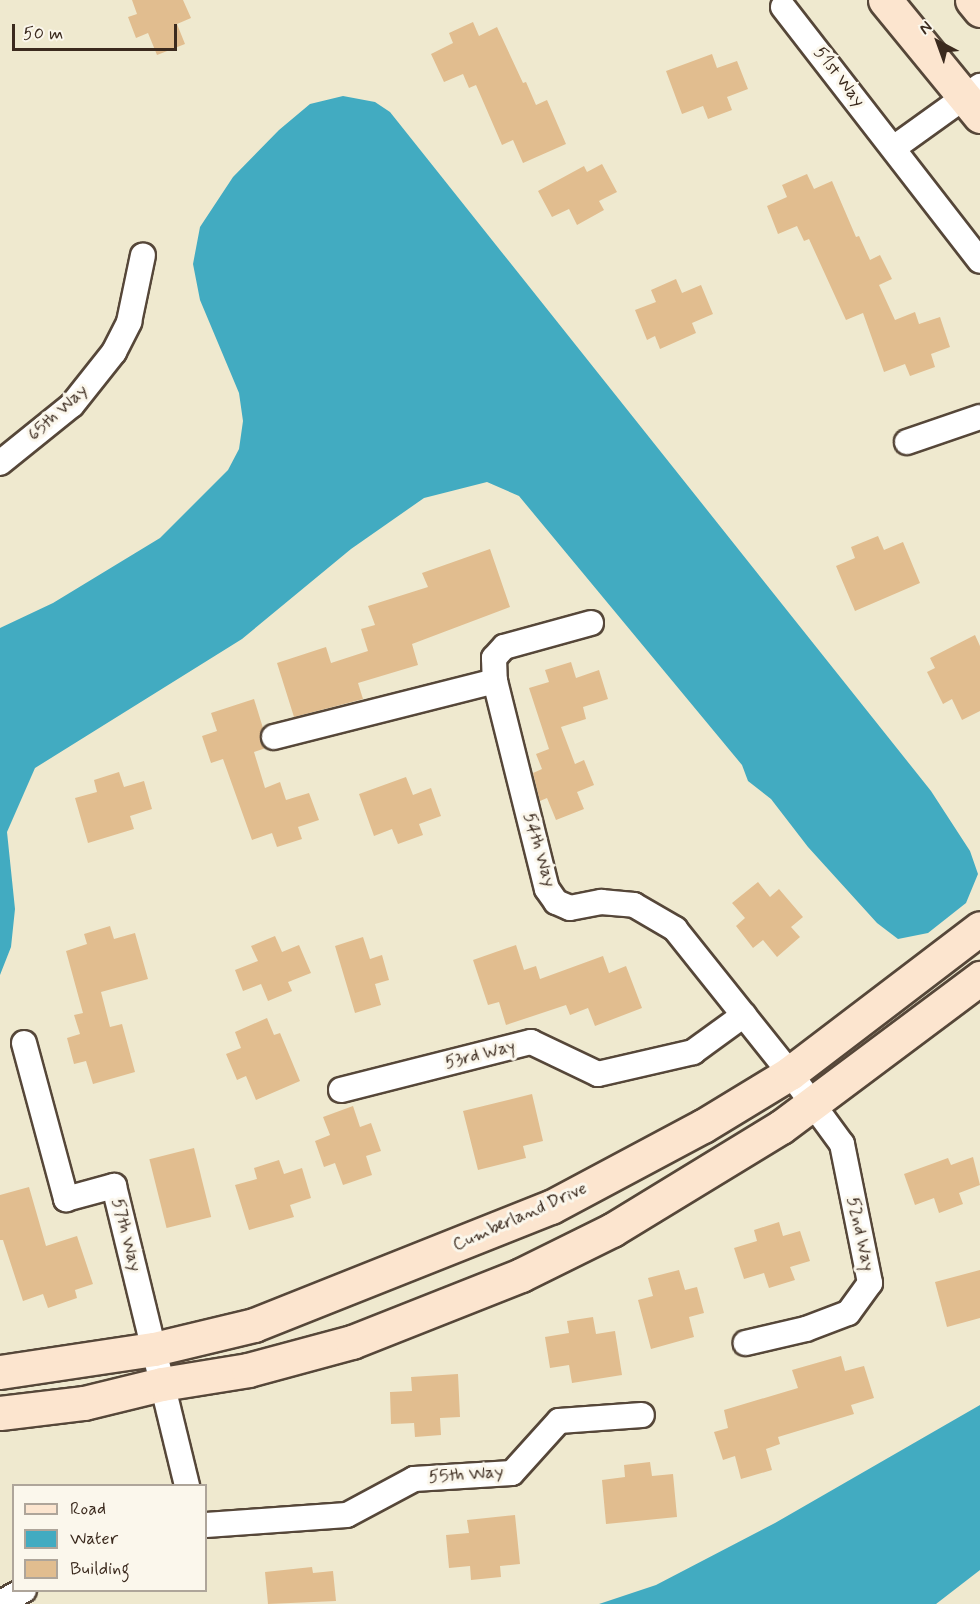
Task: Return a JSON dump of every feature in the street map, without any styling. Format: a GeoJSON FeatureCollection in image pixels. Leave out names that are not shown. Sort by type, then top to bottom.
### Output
{"type":"FeatureCollection","features":[{"type":"Feature","properties":{"kind":"street"},"geometry":{"type":"LineString","coordinates":[[885,0],[975,99],[895,147]]}},
{"type":"Feature","properties":{"kind":"street"},"geometry":{"type":"LineString","coordinates":[[972,0],[980,10]]}},
{"type":"Feature","properties":{"kind":"street","name":"51st Way"},"geometry":{"type":"LineString","coordinates":[[783,7],[895,147],[980,261]]}},
{"type":"Feature","properties":{"kind":"street","name":"65th Way"},"geometry":{"type":"LineString","coordinates":[[0,463],[72,405],[95,380],[129,322],[143,255]]}},
{"type":"Feature","properties":{"kind":"street"},"geometry":{"type":"LineString","coordinates":[[907,442],[980,417]]}},
{"type":"Feature","properties":{"kind":"street","name":"54th Way"},"geometry":{"type":"LineString","coordinates":[[591,623],[504,646],[494,658],[495,681],[547,889],[556,903],[570,908],[618,902],[663,919],[744,1015],[802,1090]]}},
{"type":"Feature","properties":{"kind":"street"},"geometry":{"type":"LineString","coordinates":[[274,737],[495,681]]}},
{"type":"Feature","properties":{"kind":"street","name":"Cumberland Drive"},"geometry":{"type":"LineString","coordinates":[[0,1372],[154,1349],[254,1325],[551,1207],[703,1126],[802,1090],[980,928]]}},
{"type":"Feature","properties":{"kind":"street","name":"Cumberland Drive"},"geometry":{"type":"LineString","coordinates":[[0,1413],[84,1403],[162,1384],[248,1370],[340,1345],[458,1302],[612,1230],[802,1090],[980,978]]}},
{"type":"Feature","properties":{"kind":"street","name":"53rd Way"},"geometry":{"type":"LineString","coordinates":[[341,1090],[531,1042],[598,1074],[693,1052],[744,1015]]}},
{"type":"Feature","properties":{"kind":"street","name":"57th Way"},"geometry":{"type":"LineString","coordinates":[[24,1043],[66,1198],[114,1186],[162,1384]]}},
{"type":"Feature","properties":{"kind":"street","name":"52nd Way"},"geometry":{"type":"LineString","coordinates":[[746,1343],[806,1329],[848,1313],[870,1283],[842,1144],[802,1090]]}},
{"type":"Feature","properties":{"kind":"street"},"geometry":{"type":"LineString","coordinates":[[162,1384],[187,1484]]}},
{"type":"Feature","properties":{"kind":"street","name":"55th Way"},"geometry":{"type":"LineString","coordinates":[[207,1525],[347,1515],[414,1479],[512,1473],[559,1421],[642,1415]]}},
{"type":"Feature","properties":{"kind":"street"},"geometry":{"type":"LineString","coordinates":[[0,1603],[20,1592]]}},
{"type":"Feature","properties":{"kind":"water"},"geometry":{"type":"Polygon","coordinates":[[[343,96],[375,102],[390,112],[931,791],[970,851],[978,874],[966,903],[928,933],[898,939],[877,923],[808,847],[771,799],[748,781],[742,765],[519,496],[487,482],[424,498],[351,549],[242,639],[35,768],[7,832],[15,909],[11,947],[0,975],[0,628],[53,603],[160,538],[228,470],[239,449],[243,421],[239,393],[200,300],[193,264],[200,227],[233,177],[279,130],[310,104],[343,96]]]}},
{"type":"Feature","properties":{"kind":"water"},"geometry":{"type":"Polygon","coordinates":[[[980,1405],[980,1570],[936,1604],[599,1604],[656,1585],[775,1523],[980,1405]]]}},
{"type":"Feature","properties":{"kind":"building"},"geometry":{"type":"Polygon","coordinates":[[[132,0],[183,0],[191,18],[177,24],[185,44],[157,55],[148,33],[136,38],[128,17],[137,14],[132,0]]]}},
{"type":"Feature","properties":{"kind":"building"},"geometry":{"type":"Polygon","coordinates":[[[473,22],[479,36],[497,27],[523,83],[526,82],[536,105],[547,100],[566,144],[523,163],[513,140],[502,145],[476,85],[469,88],[463,74],[444,82],[431,54],[453,43],[449,33],[473,22]]]}},
{"type":"Feature","properties":{"kind":"building"},"geometry":{"type":"Polygon","coordinates":[[[712,54],[717,68],[737,61],[748,89],[727,97],[732,110],[708,119],[703,106],[682,114],[666,71],[712,54]]]}},
{"type":"Feature","properties":{"kind":"building"},"geometry":{"type":"Polygon","coordinates":[[[602,164],[617,192],[599,201],[604,210],[577,225],[569,209],[552,217],[538,191],[584,166],[587,172],[602,164]]]}},
{"type":"Feature","properties":{"kind":"building"},"geometry":{"type":"Polygon","coordinates":[[[807,174],[814,189],[832,181],[856,237],[859,236],[870,260],[880,255],[892,279],[879,285],[895,320],[915,312],[919,324],[940,317],[950,347],[931,354],[935,367],[910,376],[905,364],[884,372],[863,313],[846,320],[809,239],[804,241],[797,226],[778,234],[767,206],[787,197],[782,185],[807,174]]]}},
{"type":"Feature","properties":{"kind":"building"},"geometry":{"type":"Polygon","coordinates":[[[676,279],[682,293],[701,285],[713,314],[692,323],[696,333],[660,349],[655,336],[647,340],[635,310],[656,302],[651,290],[676,279]]]}},
{"type":"Feature","properties":{"kind":"building"},"geometry":{"type":"Polygon","coordinates":[[[878,536],[884,550],[903,542],[920,583],[855,611],[836,566],[855,558],[851,547],[878,536]]]}},
{"type":"Feature","properties":{"kind":"building"},"geometry":{"type":"Polygon","coordinates":[[[490,549],[510,607],[412,644],[418,665],[358,683],[363,699],[294,717],[277,663],[326,647],[331,663],[368,651],[361,629],[375,625],[368,606],[428,587],[422,573],[490,549]]]}},
{"type":"Feature","properties":{"kind":"building"},"geometry":{"type":"Polygon","coordinates":[[[975,635],[980,646],[980,711],[962,720],[952,699],[943,704],[927,672],[935,668],[930,658],[975,635]]]}},
{"type":"Feature","properties":{"kind":"building"},"geometry":{"type":"Polygon","coordinates":[[[571,662],[576,678],[599,670],[608,699],[583,707],[586,719],[561,727],[575,764],[584,760],[594,785],[577,792],[584,809],[556,820],[547,798],[540,801],[533,773],[542,769],[536,754],[549,749],[529,688],[549,682],[545,670],[571,662]]]}},
{"type":"Feature","properties":{"kind":"building"},"geometry":{"type":"Polygon","coordinates":[[[254,699],[263,728],[260,740],[266,748],[254,752],[265,788],[280,782],[286,800],[309,793],[319,820],[298,827],[302,839],[277,847],[272,833],[252,840],[223,759],[211,763],[202,736],[217,731],[211,713],[254,699]]]}},
{"type":"Feature","properties":{"kind":"building"},"geometry":{"type":"Polygon","coordinates":[[[119,772],[124,787],[144,781],[152,809],[130,816],[134,829],[88,843],[75,798],[97,792],[94,780],[119,772]]]}},
{"type":"Feature","properties":{"kind":"building"},"geometry":{"type":"Polygon","coordinates":[[[406,777],[413,795],[431,788],[441,816],[419,824],[423,835],[398,844],[392,829],[374,836],[359,794],[406,777]]]}},
{"type":"Feature","properties":{"kind":"building"},"geometry":{"type":"Polygon","coordinates":[[[758,882],[770,897],[779,889],[803,917],[791,927],[800,937],[777,957],[763,940],[753,948],[736,926],[745,918],[732,903],[758,882]]]}},
{"type":"Feature","properties":{"kind":"building"},"geometry":{"type":"Polygon","coordinates":[[[110,926],[114,939],[135,933],[148,979],[101,992],[110,1027],[122,1024],[135,1072],[93,1084],[86,1061],[74,1064],[67,1038],[80,1034],[74,1015],[83,1013],[66,951],[87,944],[84,934],[110,926]]]}},
{"type":"Feature","properties":{"kind":"building"},"geometry":{"type":"Polygon","coordinates":[[[275,936],[282,952],[299,945],[311,973],[288,982],[292,991],[268,1001],[261,984],[243,991],[235,970],[258,961],[251,946],[275,936]]]}},
{"type":"Feature","properties":{"kind":"building"},"geometry":{"type":"Polygon","coordinates":[[[363,937],[370,959],[382,955],[389,980],[375,984],[381,1005],[355,1013],[335,946],[363,937]]]}},
{"type":"Feature","properties":{"kind":"building"},"geometry":{"type":"Polygon","coordinates":[[[516,945],[524,970],[536,966],[540,979],[603,956],[609,973],[626,966],[642,1008],[595,1026],[588,1008],[570,1015],[566,1005],[506,1025],[499,1002],[488,1005],[473,960],[516,945]]]}},
{"type":"Feature","properties":{"kind":"building"},"geometry":{"type":"Polygon","coordinates":[[[267,1018],[274,1035],[280,1033],[300,1081],[256,1100],[246,1076],[237,1080],[226,1054],[241,1048],[235,1032],[267,1018]]]}},
{"type":"Feature","properties":{"kind":"building"},"geometry":{"type":"Polygon","coordinates":[[[532,1094],[543,1141],[523,1146],[526,1158],[478,1170],[463,1111],[532,1094]]]}},
{"type":"Feature","properties":{"kind":"building"},"geometry":{"type":"Polygon","coordinates":[[[353,1106],[360,1127],[371,1123],[381,1151],[366,1156],[372,1175],[343,1185],[335,1163],[324,1167],[315,1141],[330,1135],[323,1117],[353,1106]]]}},
{"type":"Feature","properties":{"kind":"building"},"geometry":{"type":"Polygon","coordinates":[[[194,1148],[211,1217],[167,1228],[149,1159],[194,1148]]]}},
{"type":"Feature","properties":{"kind":"building"},"geometry":{"type":"Polygon","coordinates":[[[973,1157],[980,1185],[959,1193],[963,1204],[939,1213],[934,1198],[915,1205],[904,1174],[948,1158],[951,1165],[973,1157]]]}},
{"type":"Feature","properties":{"kind":"building"},"geometry":{"type":"Polygon","coordinates":[[[279,1160],[284,1174],[302,1168],[311,1198],[290,1205],[294,1217],[249,1230],[235,1185],[257,1179],[254,1168],[279,1160]]]}},
{"type":"Feature","properties":{"kind":"building"},"geometry":{"type":"Polygon","coordinates":[[[29,1187],[46,1246],[77,1236],[93,1284],[75,1290],[77,1298],[48,1308],[43,1294],[23,1301],[3,1240],[0,1240],[0,1195],[29,1187]]]}},
{"type":"Feature","properties":{"kind":"building"},"geometry":{"type":"Polygon","coordinates":[[[779,1222],[783,1236],[800,1231],[810,1261],[790,1267],[795,1280],[769,1288],[764,1273],[744,1279],[734,1248],[757,1241],[754,1230],[779,1222]]]}},
{"type":"Feature","properties":{"kind":"building"},"geometry":{"type":"Polygon","coordinates":[[[679,1270],[685,1290],[697,1287],[704,1313],[689,1317],[694,1337],[651,1349],[638,1300],[653,1296],[648,1278],[679,1270]]]}},
{"type":"Feature","properties":{"kind":"building"},"geometry":{"type":"Polygon","coordinates":[[[980,1270],[980,1318],[947,1327],[935,1282],[980,1270]]]}},
{"type":"Feature","properties":{"kind":"building"},"geometry":{"type":"Polygon","coordinates":[[[593,1317],[596,1334],[615,1331],[622,1375],[572,1383],[569,1365],[550,1368],[545,1337],[569,1333],[567,1321],[593,1317]]]}},
{"type":"Feature","properties":{"kind":"building"},"geometry":{"type":"Polygon","coordinates":[[[841,1356],[845,1371],[864,1366],[874,1398],[851,1405],[854,1414],[778,1437],[780,1444],[766,1449],[772,1470],[741,1479],[735,1456],[723,1460],[714,1432],[728,1428],[724,1410],[798,1388],[792,1370],[841,1356]]]}},
{"type":"Feature","properties":{"kind":"building"},"geometry":{"type":"Polygon","coordinates":[[[458,1374],[460,1417],[440,1418],[441,1435],[415,1437],[414,1423],[391,1424],[390,1392],[412,1391],[411,1377],[458,1374]]]}},
{"type":"Feature","properties":{"kind":"building"},"geometry":{"type":"Polygon","coordinates":[[[650,1462],[652,1476],[673,1474],[677,1517],[606,1524],[602,1480],[625,1477],[624,1465],[650,1462]]]}},
{"type":"Feature","properties":{"kind":"building"},"geometry":{"type":"Polygon","coordinates":[[[515,1515],[520,1564],[500,1566],[501,1577],[471,1580],[470,1566],[449,1568],[446,1535],[469,1533],[467,1520],[515,1515]]]}},
{"type":"Feature","properties":{"kind":"building"},"geometry":{"type":"Polygon","coordinates":[[[312,1567],[313,1573],[333,1571],[336,1601],[268,1604],[265,1572],[312,1567]]]}}]}
